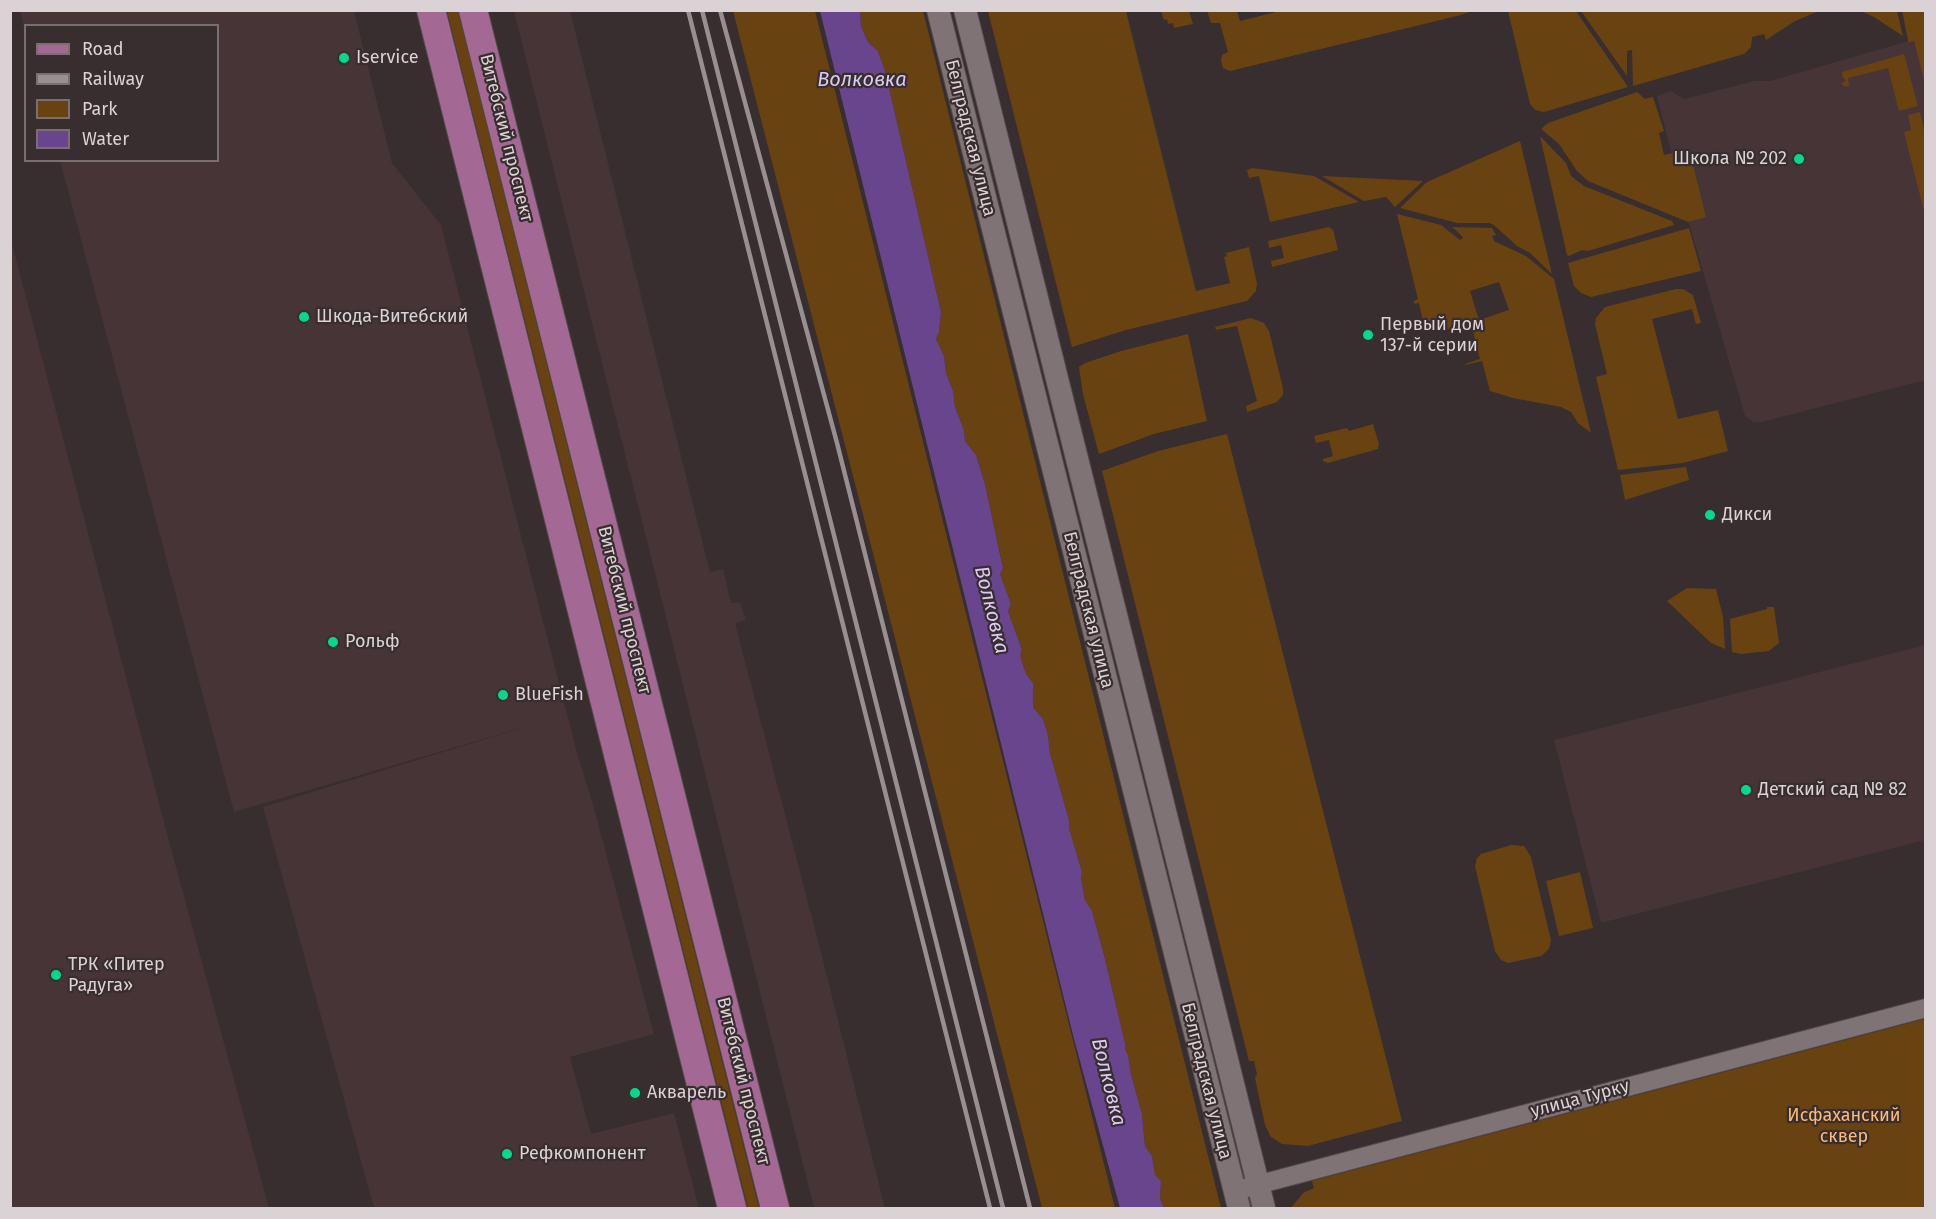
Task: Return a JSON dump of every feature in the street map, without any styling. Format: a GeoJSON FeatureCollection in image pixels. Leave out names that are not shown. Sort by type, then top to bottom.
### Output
{"type":"FeatureCollection","features":[{"type":"Feature","properties":{"kind":"main road"},"geometry":{"type":"LineString","coordinates":[[431,10],[732,1209]]}},
{"type":"Feature","properties":{"kind":"main road","name":"Витебский проспект"},"geometry":{"type":"LineString","coordinates":[[473,10],[775,1209]]}},
{"type":"Feature","properties":{"kind":"street","name":"Белградская улица"},"geometry":{"type":"LineString","coordinates":[[938,10],[1236,1200]]}},
{"type":"Feature","properties":{"kind":"street","name":"Белградская улица"},"geometry":{"type":"LineString","coordinates":[[965,10],[1264,1209]]}},
{"type":"Feature","properties":{"kind":"street","name":"улица Турку"},"geometry":{"type":"LineString","coordinates":[[1236,1200],[1258,1184],[1926,1008]]}},
{"type":"Feature","properties":{"kind":"shaded area"},"geometry":{"type":"Polygon","coordinates":[[[20,11],[354,11],[392,163],[441,225],[577,753],[594,808],[654,1034],[570,1057],[591,1134],[674,1113],[699,1208],[374,1208],[263,807],[535,724],[234,812],[60,162],[219,162],[219,24],[24,24],[24,29],[20,11]]]}},
{"type":"Feature","properties":{"kind":"shaded area"},"geometry":{"type":"Polygon","coordinates":[[[514,11],[570,11],[710,572],[723,569],[731,603],[740,602],[746,620],[735,623],[885,1208],[814,1208],[514,11]]]}},
{"type":"Feature","properties":{"kind":"shaded area","name":"Школа № 202"},"geometry":{"type":"Polygon","coordinates":[[[1925,11],[1925,380],[1762,422],[1753,422],[1745,416],[1688,220],[1657,96],[1671,91],[1684,99],[1754,81],[1770,81],[1912,40],[1925,11]]]}},
{"type":"Feature","properties":{"kind":"shaded area"},"geometry":{"type":"Polygon","coordinates":[[[10,236],[170,845],[269,1208],[11,1208],[10,236]]]}},
{"type":"Feature","properties":{"kind":"shaded area","name":"Детский сад № 82"},"geometry":{"type":"Polygon","coordinates":[[[1925,645],[1925,840],[1601,923],[1554,740],[1925,645]]]}},
{"type":"Feature","properties":{"kind":"green space"},"geometry":{"type":"Polygon","coordinates":[[[447,11],[458,11],[759,1208],[748,1208],[447,11]]]}},
{"type":"Feature","properties":{"kind":"green space"},"geometry":{"type":"Polygon","coordinates":[[[733,11],[815,11],[1115,1208],[1042,1208],[733,11]]]}},
{"type":"Feature","properties":{"kind":"green space"},"geometry":{"type":"Polygon","coordinates":[[[860,11],[923,11],[1221,1208],[1164,1208],[1160,1199],[1161,1181],[1155,1176],[1152,1156],[1145,1146],[1142,1114],[1128,1056],[1124,1050],[1125,1043],[1104,955],[1092,911],[1085,900],[1082,872],[1050,753],[1048,735],[1043,719],[1033,707],[1033,683],[1026,674],[1020,655],[1022,650],[1008,611],[1011,604],[1000,574],[1003,567],[985,484],[976,455],[965,441],[964,430],[946,373],[944,356],[936,339],[941,312],[885,71],[878,51],[868,42],[861,26],[860,11]]]}},
{"type":"Feature","properties":{"kind":"green space"},"geometry":{"type":"Polygon","coordinates":[[[988,11],[1126,11],[1196,291],[1230,283],[1224,257],[1227,256],[1226,253],[1249,247],[1257,284],[1256,291],[1247,301],[1126,330],[1072,347],[988,11]]]}},
{"type":"Feature","properties":{"kind":"green space"},"geometry":{"type":"Polygon","coordinates":[[[1161,11],[1189,11],[1193,24],[1174,28],[1173,23],[1168,24],[1167,19],[1164,20],[1161,11]]]}},
{"type":"Feature","properties":{"kind":"green space"},"geometry":{"type":"Polygon","coordinates":[[[1207,11],[1237,11],[1240,21],[1280,11],[1472,11],[1230,71],[1223,68],[1221,60],[1222,55],[1228,52],[1220,23],[1211,23],[1207,11]]]}},
{"type":"Feature","properties":{"kind":"green space"},"geometry":{"type":"Polygon","coordinates":[[[1508,11],[1576,11],[1628,87],[1544,112],[1535,110],[1530,104],[1508,11]]]}},
{"type":"Feature","properties":{"kind":"green space"},"geometry":{"type":"Polygon","coordinates":[[[1581,11],[1819,11],[1795,21],[1766,40],[1764,34],[1752,37],[1751,47],[1744,54],[1633,86],[1632,50],[1627,51],[1627,76],[1581,11]]]}},
{"type":"Feature","properties":{"kind":"green space"},"geometry":{"type":"Polygon","coordinates":[[[1861,11],[1897,11],[1903,36],[1874,17],[1861,11]]]}},
{"type":"Feature","properties":{"kind":"green space"},"geometry":{"type":"Polygon","coordinates":[[[1902,11],[1925,11],[1925,83],[1914,41],[1908,42],[1902,11]]]}},
{"type":"Feature","properties":{"kind":"green space"},"geometry":{"type":"Polygon","coordinates":[[[1904,54],[1918,106],[1899,111],[1888,68],[1848,78],[1849,85],[1846,87],[1841,84],[1846,80],[1842,72],[1904,54]]]}},
{"type":"Feature","properties":{"kind":"green space"},"geometry":{"type":"Polygon","coordinates":[[[1637,92],[1645,99],[1653,97],[1664,131],[1659,133],[1664,155],[1689,149],[1706,217],[1688,222],[1588,181],[1577,171],[1559,144],[1541,129],[1548,123],[1637,92]]]}},
{"type":"Feature","properties":{"kind":"green space"},"geometry":{"type":"Polygon","coordinates":[[[1920,112],[1925,134],[1925,215],[1904,132],[1911,130],[1908,115],[1920,112]]]}},
{"type":"Feature","properties":{"kind":"green space"},"geometry":{"type":"Polygon","coordinates":[[[1540,136],[1566,163],[1571,176],[1584,186],[1672,221],[1674,225],[1588,251],[1582,250],[1567,255],[1540,136]]]}},
{"type":"Feature","properties":{"kind":"green space"},"geometry":{"type":"Polygon","coordinates":[[[1520,141],[1552,274],[1530,253],[1517,246],[1494,225],[1457,223],[1400,208],[1427,182],[1520,141]]]}},
{"type":"Feature","properties":{"kind":"green space"},"geometry":{"type":"Polygon","coordinates":[[[1252,168],[1314,176],[1359,202],[1270,222],[1259,176],[1249,178],[1247,170],[1252,168]]]}},
{"type":"Feature","properties":{"kind":"green space"},"geometry":{"type":"Polygon","coordinates":[[[1322,176],[1423,181],[1395,207],[1386,197],[1364,201],[1322,176]]]}},
{"type":"Feature","properties":{"kind":"green space"},"geometry":{"type":"Polygon","coordinates":[[[1397,214],[1441,225],[1460,240],[1463,238],[1452,227],[1492,228],[1496,235],[1492,236],[1494,241],[1526,256],[1554,279],[1591,433],[1578,423],[1571,412],[1561,407],[1490,391],[1482,361],[1465,365],[1480,359],[1471,323],[1441,331],[1433,330],[1423,321],[1419,303],[1414,304],[1414,301],[1418,299],[1397,214]],[[1499,282],[1470,291],[1479,320],[1509,310],[1499,282]]]}},
{"type":"Feature","properties":{"kind":"green space"},"geometry":{"type":"Polygon","coordinates":[[[1329,227],[1333,230],[1338,250],[1272,267],[1271,261],[1284,258],[1281,245],[1269,248],[1268,241],[1329,227]]]}},
{"type":"Feature","properties":{"kind":"green space"},"geometry":{"type":"Polygon","coordinates":[[[1689,228],[1701,271],[1591,297],[1581,293],[1574,286],[1568,263],[1689,228]]]}},
{"type":"Feature","properties":{"kind":"green space"},"geometry":{"type":"Polygon","coordinates":[[[1683,289],[1693,295],[1701,323],[1696,324],[1692,309],[1652,319],[1678,419],[1718,410],[1728,451],[1683,463],[1618,470],[1596,377],[1607,374],[1595,324],[1596,318],[1605,307],[1683,289]]]}},
{"type":"Feature","properties":{"kind":"green space"},"geometry":{"type":"Polygon","coordinates":[[[1251,318],[1264,323],[1269,331],[1283,395],[1277,402],[1247,412],[1246,406],[1257,401],[1237,326],[1216,330],[1215,327],[1251,318]]]}},
{"type":"Feature","properties":{"kind":"green space"},"geometry":{"type":"Polygon","coordinates":[[[1188,334],[1207,421],[1154,434],[1099,454],[1083,394],[1079,367],[1121,351],[1188,334]]]}},
{"type":"Feature","properties":{"kind":"green space"},"geometry":{"type":"Polygon","coordinates":[[[1373,424],[1379,444],[1378,449],[1328,463],[1323,461],[1333,456],[1329,440],[1316,443],[1314,436],[1347,428],[1349,431],[1373,424]]]}},
{"type":"Feature","properties":{"kind":"green space"},"geometry":{"type":"Polygon","coordinates":[[[1227,434],[1402,1121],[1308,1146],[1282,1144],[1271,1137],[1265,1125],[1255,1078],[1257,1074],[1254,1061],[1249,1061],[1102,471],[1158,451],[1227,434]]]}},
{"type":"Feature","properties":{"kind":"green space"},"geometry":{"type":"Polygon","coordinates":[[[1686,467],[1689,480],[1625,500],[1620,475],[1686,467]]]}},
{"type":"Feature","properties":{"kind":"green space"},"geometry":{"type":"Polygon","coordinates":[[[1687,588],[1716,589],[1723,617],[1725,649],[1711,643],[1667,601],[1687,588]]]}},
{"type":"Feature","properties":{"kind":"green space"},"geometry":{"type":"Polygon","coordinates":[[[1767,607],[1774,607],[1779,643],[1769,651],[1741,654],[1732,652],[1730,619],[1767,609],[1767,607]]]}},
{"type":"Feature","properties":{"kind":"green space"},"geometry":{"type":"Polygon","coordinates":[[[1511,845],[1524,846],[1531,857],[1551,940],[1549,949],[1541,956],[1508,963],[1501,960],[1495,951],[1475,866],[1481,854],[1511,845]]]}},
{"type":"Feature","properties":{"kind":"green space"},"geometry":{"type":"Polygon","coordinates":[[[1580,872],[1593,928],[1559,936],[1546,881],[1580,872]]]}},
{"type":"Feature","properties":{"kind":"green space","name":"Исфаханский сквер"},"geometry":{"type":"Polygon","coordinates":[[[1925,1019],[1925,1208],[1291,1208],[1303,1193],[1314,1188],[1312,1181],[1925,1019]]]}},
{"type":"Feature","properties":{"kind":"water","name":"Волковка"},"geometry":{"type":"Polygon","coordinates":[[[820,11],[860,11],[861,26],[868,42],[878,51],[885,71],[941,312],[936,339],[944,356],[946,373],[964,430],[965,441],[976,455],[985,484],[1003,568],[1000,574],[1011,604],[1008,611],[1022,650],[1020,655],[1026,674],[1033,683],[1033,707],[1043,719],[1048,735],[1050,753],[1082,872],[1085,900],[1092,911],[1104,955],[1142,1114],[1145,1146],[1152,1156],[1155,1175],[1161,1181],[1160,1199],[1164,1208],[1120,1208],[1074,1039],[820,11]]]}},
{"type":"Feature","properties":{"kind":"railway"},"geometry":{"type":"LineString","coordinates":[[688,10],[990,1208]]}},
{"type":"Feature","properties":{"kind":"railway"},"geometry":{"type":"LineString","coordinates":[[702,10],[1003,1208]]}},
{"type":"Feature","properties":{"kind":"railway"},"geometry":{"type":"LineString","coordinates":[[720,10],[837,443],[1030,1208]]}},
{"type":"Feature","properties":{"kind":"place","name":"Iservice"},"geometry":{"type":"Point","coordinates":[344,58]}},
{"type":"Feature","properties":{"kind":"place","name":"Школа № 202"},"geometry":{"type":"Point","coordinates":[1799,159]}},
{"type":"Feature","properties":{"kind":"place","name":"Шкода-Витебский"},"geometry":{"type":"Point","coordinates":[304,317]}},
{"type":"Feature","properties":{"kind":"place","name":"Первый дом 137-й серии"},"geometry":{"type":"Point","coordinates":[1368,335]}},
{"type":"Feature","properties":{"kind":"place","name":"Дикси"},"geometry":{"type":"Point","coordinates":[1710,515]}},
{"type":"Feature","properties":{"kind":"place","name":"Рольф"},"geometry":{"type":"Point","coordinates":[333,642]}},
{"type":"Feature","properties":{"kind":"place","name":"BlueFish"},"geometry":{"type":"Point","coordinates":[503,695]}},
{"type":"Feature","properties":{"kind":"place","name":"Детский сад № 82"},"geometry":{"type":"Point","coordinates":[1746,790]}},
{"type":"Feature","properties":{"kind":"place","name":"ТРК «Питер Радуга»"},"geometry":{"type":"Point","coordinates":[56,975]}},
{"type":"Feature","properties":{"kind":"place","name":"Акварель"},"geometry":{"type":"Point","coordinates":[635,1093]}},
{"type":"Feature","properties":{"kind":"place","name":"Рефкомпонент"},"geometry":{"type":"Point","coordinates":[507,1154]}}]}
